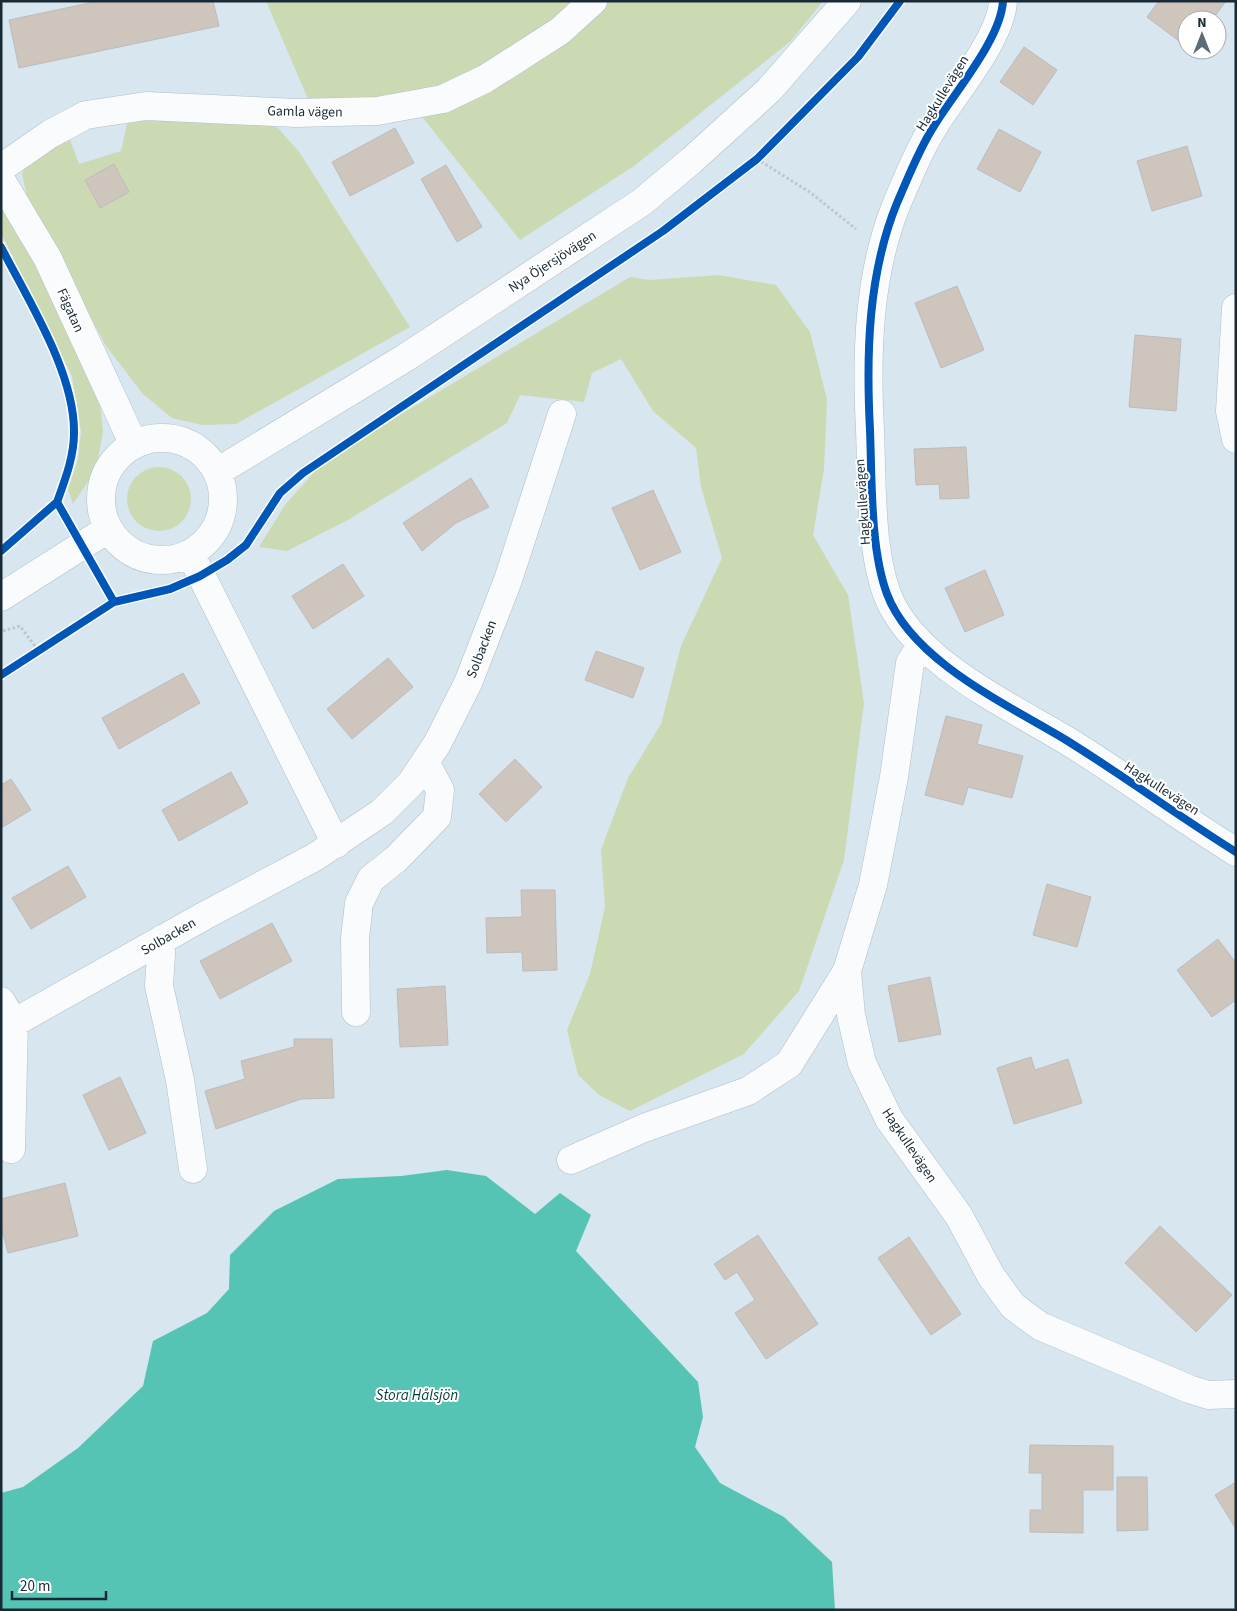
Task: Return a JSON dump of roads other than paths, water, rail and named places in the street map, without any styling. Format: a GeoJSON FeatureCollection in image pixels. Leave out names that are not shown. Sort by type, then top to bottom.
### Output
{"type":"FeatureCollection","features":[{"type":"Feature","properties":{"kind":"street","name":"Gamla vägen"},"geometry":{"type":"LineString","coordinates":[[1,168],[50,134],[86,115],[137,107],[296,112],[376,112],[443,99],[485,79],[552,36],[593,1]]}},
{"type":"Feature","properties":{"kind":"street","name":"Nya Öjersjövägen"},"geometry":{"type":"LineString","coordinates":[[217,472],[405,358],[642,202],[692,160],[769,90],[847,1]]}},
{"type":"Feature","properties":{"kind":"street","name":"Hagkullevägen"},"geometry":{"type":"LineString","coordinates":[[1003,1],[995,33],[932,129],[897,204],[881,249],[875,282],[870,344],[869,415],[875,538],[888,594],[901,618],[921,645],[1006,706],[1066,740],[1236,852]]}},
{"type":"Feature","properties":{"kind":"street","name":"Fägatan"},"geometry":{"type":"LineString","coordinates":[[1,180],[48,260],[134,445]]}},
{"type":"Feature","properties":{"kind":"street"},"geometry":{"type":"LineString","coordinates":[[1236,308],[1230,411],[1236,439]]}},
{"type":"Feature","properties":{"kind":"street","name":"Solbacken"},"geometry":{"type":"LineString","coordinates":[[5,1018],[162,939],[336,844],[382,812],[411,783],[437,744],[468,682],[508,580],[562,414]]}},
{"type":"Feature","properties":{"kind":"street"},"geometry":{"type":"LineString","coordinates":[[162,438],[181,441],[205,456],[217,472],[223,494],[220,518],[208,538],[190,553],[164,560],[147,558],[123,546],[108,529],[102,507],[104,479],[119,456],[134,445],[162,438]]}},
{"type":"Feature","properties":{"kind":"street"},"geometry":{"type":"LineString","coordinates":[[1,597],[108,529]]}},
{"type":"Feature","properties":{"kind":"street"},"geometry":{"type":"LineString","coordinates":[[190,553],[336,844]]}},
{"type":"Feature","properties":{"kind":"street","name":"Hagkullevägen"},"geometry":{"type":"LineString","coordinates":[[921,645],[910,662],[894,777],[873,885],[847,971],[851,1015],[862,1063],[889,1119],[959,1216],[992,1276],[1013,1306],[1040,1326],[1189,1389],[1208,1395],[1236,1394]]}},
{"type":"Feature","properties":{"kind":"street"},"geometry":{"type":"LineString","coordinates":[[356,1012],[355,938],[358,904],[372,879],[396,859],[437,817],[440,790],[425,762]]}},
{"type":"Feature","properties":{"kind":"street"},"geometry":{"type":"LineString","coordinates":[[162,939],[159,986],[180,1080],[193,1169]]}},
{"type":"Feature","properties":{"kind":"street"},"geometry":{"type":"LineString","coordinates":[[571,1160],[644,1128],[748,1091],[789,1064],[847,971]]}},
{"type":"Feature","properties":{"kind":"street"},"geometry":{"type":"LineString","coordinates":[[5,1018],[11,1149]]}},
{"type":"Feature","properties":{"kind":"water","name":"Stora Hålsjön"},"geometry":{"type":"Polygon","coordinates":[[[447,1170],[486,1176],[535,1214],[560,1193],[591,1215],[576,1251],[698,1382],[703,1417],[695,1447],[720,1483],[784,1517],[832,1562],[835,1610],[1,1610],[1,1493],[23,1487],[78,1448],[143,1386],[153,1341],[207,1313],[229,1289],[230,1255],[274,1211],[338,1179],[401,1176],[447,1170]]]}}]}
